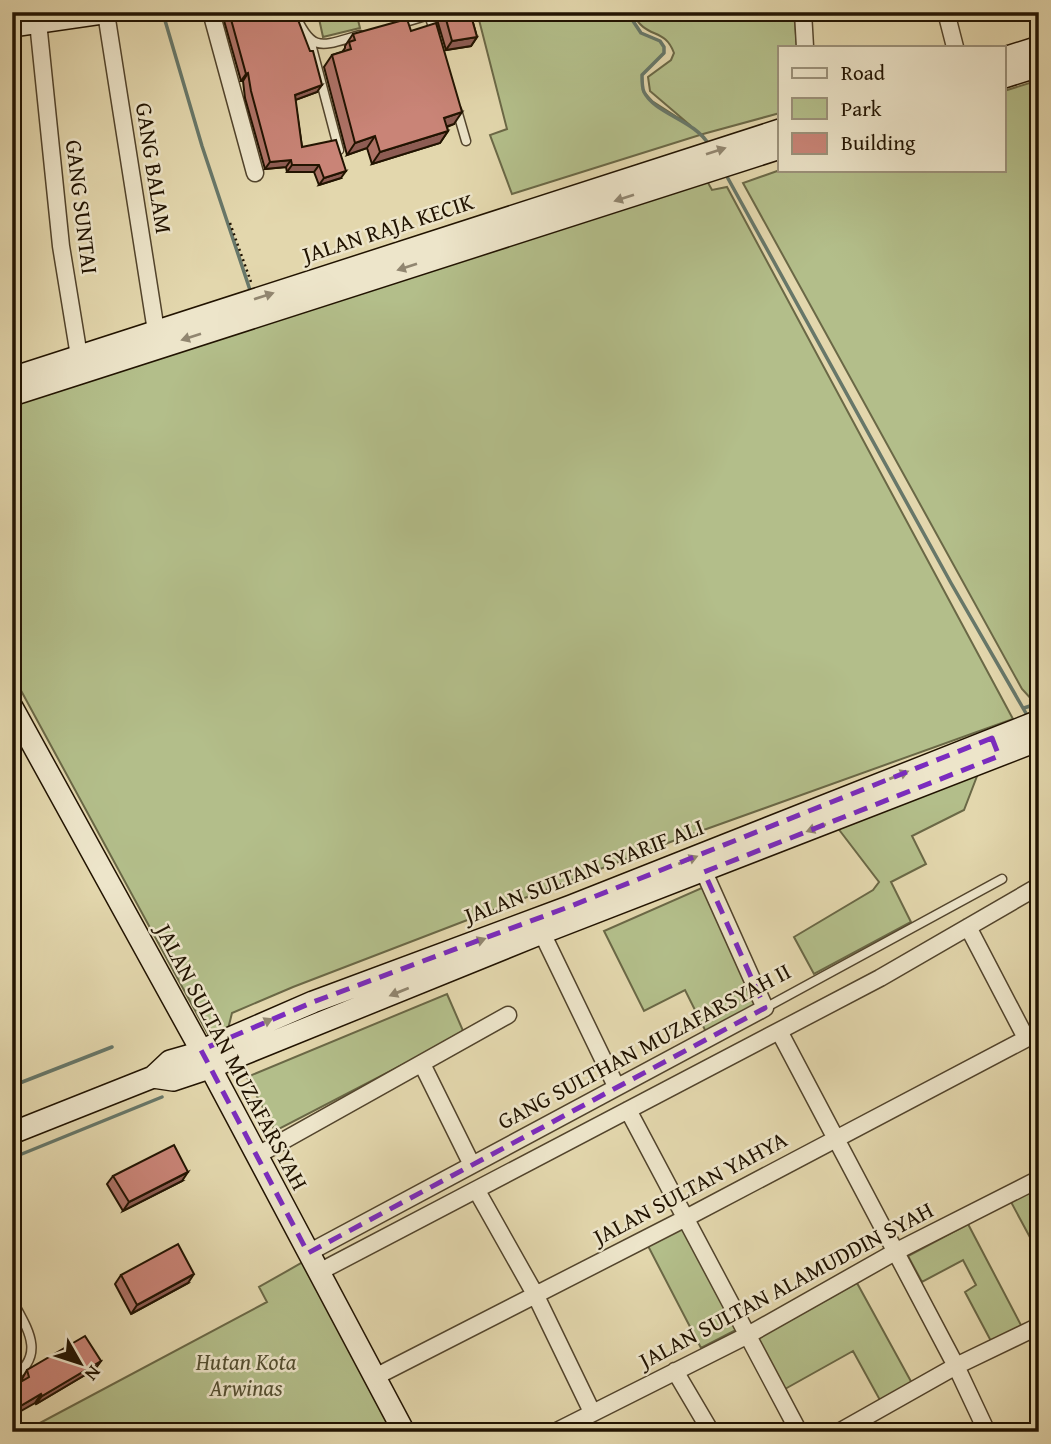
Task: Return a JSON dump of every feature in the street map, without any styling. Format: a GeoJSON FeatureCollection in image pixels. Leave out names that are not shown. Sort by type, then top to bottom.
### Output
{"type":"FeatureCollection","features":[{"type":"Feature","properties":{"kind":"street"},"geometry":{"type":"LineString","coordinates":[[12,26],[107,12]]}},
{"type":"Feature","properties":{"kind":"street","name":"GANG BALAM"},"geometry":{"type":"LineString","coordinates":[[107,12],[156,331]]}},
{"type":"Feature","properties":{"kind":"street"},"geometry":{"type":"LineString","coordinates":[[211,12],[255,173]]}},
{"type":"Feature","properties":{"kind":"street"},"geometry":{"type":"LineString","coordinates":[[803,12],[805,46]]}},
{"type":"Feature","properties":{"kind":"street"},"geometry":{"type":"LineString","coordinates":[[946,12],[955,46]]}},
{"type":"Feature","properties":{"kind":"street","name":"GANG SUNTAI"},"geometry":{"type":"LineString","coordinates":[[38,22],[61,246],[79,356]]}},
{"type":"Feature","properties":{"kind":"street"},"geometry":{"type":"LineString","coordinates":[[1006,57],[1039,47]]}},
{"type":"Feature","properties":{"kind":"street"},"geometry":{"type":"LineString","coordinates":[[1006,76],[1039,66]]}},
{"type":"Feature","properties":{"kind":"street","name":"JALAN RAJA KECIK"},"geometry":{"type":"LineString","coordinates":[[754,148],[778,131]]}},
{"type":"Feature","properties":{"kind":"street","name":"JALAN RAJA KECIK"},"geometry":{"type":"LineString","coordinates":[[18,385],[685,169],[754,148],[778,148]]}},
{"type":"Feature","properties":{"kind":"street","name":"JALAN RAJA KECIK"},"geometry":{"type":"LineString","coordinates":[[18,385],[79,356],[256,298],[508,226]]}},
{"type":"Feature","properties":{"kind":"street","name":"JALAN SULTAN MUZAFARSYAH"},"geometry":{"type":"LineString","coordinates":[[12,707],[205,1059],[404,1432]]}},
{"type":"Feature","properties":{"kind":"street","name":"JALAN SULTAN SYARIF ALI"},"geometry":{"type":"LineString","coordinates":[[205,1059],[704,872],[996,747],[1039,721]]}},
{"type":"Feature","properties":{"kind":"street","name":"JALAN SULTAN SYARIF ALI"},"geometry":{"type":"LineString","coordinates":[[12,1133],[153,1077],[173,1080],[205,1059],[313,1002],[996,747],[1039,740]]}},
{"type":"Feature","properties":{"kind":"street"},"geometry":{"type":"LineString","coordinates":[[704,872],[765,1008]]}},
{"type":"Feature","properties":{"kind":"street"},"geometry":{"type":"LineString","coordinates":[[319,1272],[880,978],[1039,886]]}},
{"type":"Feature","properties":{"kind":"street"},"geometry":{"type":"LineString","coordinates":[[968,927],[1032,1035]]}},
{"type":"Feature","properties":{"kind":"street"},"geometry":{"type":"LineString","coordinates":[[542,933],[616,1086]]}},
{"type":"Feature","properties":{"kind":"street","name":"GANG SULTHAN MUZAFARSYAH II"},"geometry":{"type":"LineString","coordinates":[[308,1253],[765,1008]]}},
{"type":"Feature","properties":{"kind":"street"},"geometry":{"type":"LineString","coordinates":[[256,1156],[508,1015]]}},
{"type":"Feature","properties":{"kind":"street"},"geometry":{"type":"LineString","coordinates":[[779,1031],[956,1366],[987,1432]]}},
{"type":"Feature","properties":{"kind":"street","name":"JALAN SULTAN YAHYA"},"geometry":{"type":"LineString","coordinates":[[375,1377],[684,1219],[1032,1035]]}},
{"type":"Feature","properties":{"kind":"street"},"geometry":{"type":"LineString","coordinates":[[422,1064],[472,1165]]}},
{"type":"Feature","properties":{"kind":"street"},"geometry":{"type":"LineString","coordinates":[[628,1110],[799,1432]]}},
{"type":"Feature","properties":{"kind":"street","name":"JALAN SULTAN ALAMUDDIN SYAH"},"geometry":{"type":"LineString","coordinates":[[555,1432],[748,1335],[895,1252],[1039,1179]]}},
{"type":"Feature","properties":{"kind":"street"},"geometry":{"type":"LineString","coordinates":[[477,1191],[535,1294],[592,1412]]}},
{"type":"Feature","properties":{"kind":"street"},"geometry":{"type":"LineString","coordinates":[[839,1432],[956,1366],[1039,1326]]}},
{"type":"Feature","properties":{"kind":"street"},"geometry":{"type":"LineString","coordinates":[[675,1371],[711,1432]]}},
{"type":"Feature","properties":{"kind":"lane"},"geometry":{"type":"LineString","coordinates":[[294,12],[305,36],[310,40],[326,44],[365,33]]}},
{"type":"Feature","properties":{"kind":"lane"},"geometry":{"type":"LineString","coordinates":[[391,26],[429,15],[437,40]]}},
{"type":"Feature","properties":{"kind":"lane"},"geometry":{"type":"LineString","coordinates":[[310,40],[342,160]]}},
{"type":"Feature","properties":{"kind":"lane"},"geometry":{"type":"LineString","coordinates":[[455,103],[466,141]]}},
{"type":"Feature","properties":{"kind":"lane","name":"GANG SULTHAN MUZAFARSYAH II"},"geometry":{"type":"LineString","coordinates":[[765,1008],[1002,879]]}},
{"type":"Feature","properties":{"kind":"lane"},"geometry":{"type":"LineString","coordinates":[[12,1300],[32,1337],[32,1349],[23,1368],[12,1378]]}},
{"type":"Feature","properties":{"kind":"path"},"geometry":{"type":"LineString","coordinates":[[230,223],[256,298]]}},
{"type":"Feature","properties":{"kind":"highlighted area"},"geometry":{"type":"Polygon","coordinates":[[[992,738],[999,756],[704,872],[765,1008],[308,1253],[201,1050],[313,1002],[571,906],[992,738]]]}},
{"type":"Feature","properties":{"kind":"green space"},"geometry":{"type":"Polygon","coordinates":[[[356,12],[360,28],[323,37],[318,14],[356,12]]]}},
{"type":"Feature","properties":{"kind":"green space"},"geometry":{"type":"Polygon","coordinates":[[[477,12],[627,12],[641,33],[660,41],[664,47],[664,53],[642,75],[643,91],[652,101],[691,126],[650,91],[648,77],[671,60],[674,53],[665,39],[643,27],[632,12],[794,12],[797,46],[778,46],[778,114],[703,134],[512,194],[490,135],[507,129],[477,12]]]}},
{"type":"Feature","properties":{"kind":"green space"},"geometry":{"type":"Polygon","coordinates":[[[1039,80],[1039,701],[1033,701],[1022,689],[743,183],[778,171],[1006,172],[1006,90],[1039,80]]]}},
{"type":"Feature","properties":{"kind":"green space"},"geometry":{"type":"Polygon","coordinates":[[[707,181],[712,190],[727,187],[1013,719],[673,841],[293,987],[232,1013],[228,1029],[210,1038],[12,674],[12,405],[707,181]]]}},
{"type":"Feature","properties":{"kind":"green space"},"geometry":{"type":"Polygon","coordinates":[[[979,771],[964,810],[912,836],[926,864],[891,882],[911,922],[814,974],[794,937],[873,890],[879,882],[837,827],[979,771]]]}},
{"type":"Feature","properties":{"kind":"green space"},"geometry":{"type":"Polygon","coordinates":[[[704,887],[758,1005],[706,1032],[685,990],[644,1011],[604,931],[704,887]]]}},
{"type":"Feature","properties":{"kind":"green space"},"geometry":{"type":"Polygon","coordinates":[[[447,994],[464,1033],[275,1131],[247,1077],[447,994]]]}},
{"type":"Feature","properties":{"kind":"green space"},"geometry":{"type":"Polygon","coordinates":[[[1039,1187],[1039,1254],[1011,1202],[1039,1187]]]}},
{"type":"Feature","properties":{"kind":"green space"},"geometry":{"type":"Polygon","coordinates":[[[968,1224],[1022,1327],[992,1343],[965,1292],[976,1285],[963,1260],[922,1282],[908,1256],[968,1224]]]}},
{"type":"Feature","properties":{"kind":"green space"},"geometry":{"type":"Polygon","coordinates":[[[683,1226],[736,1330],[701,1348],[647,1244],[683,1226]]]}},
{"type":"Feature","properties":{"kind":"green space","name":"Hutan Kota Arwinas"},"geometry":{"type":"Polygon","coordinates":[[[303,1262],[394,1432],[23,1432],[267,1302],[259,1287],[303,1262]]]}},
{"type":"Feature","properties":{"kind":"green space"},"geometry":{"type":"Polygon","coordinates":[[[857,1283],[913,1385],[881,1402],[853,1351],[785,1389],[757,1339],[857,1283]]]}},
{"type":"Feature","properties":{"kind":"building"},"geometry":{"type":"Polygon","coordinates":[[[229,12],[265,12],[266,20],[287,12],[295,12],[310,51],[313,51],[322,85],[295,95],[302,147],[336,140],[346,171],[324,178],[319,165],[292,165],[291,160],[270,162],[248,73],[246,74],[229,12]]]}},
{"type":"Feature","properties":{"kind":"building"},"geometry":{"type":"Polygon","coordinates":[[[444,12],[470,12],[477,37],[452,41],[444,12]]]}},
{"type":"Feature","properties":{"kind":"building"},"geometry":{"type":"Polygon","coordinates":[[[407,19],[411,31],[436,23],[462,112],[444,118],[448,131],[380,152],[375,136],[355,143],[332,55],[351,49],[349,42],[355,40],[353,34],[407,19]]]}},
{"type":"Feature","properties":{"kind":"building"},"geometry":{"type":"Polygon","coordinates":[[[174,1145],[188,1172],[129,1202],[113,1176],[174,1145]]]}},
{"type":"Feature","properties":{"kind":"building"},"geometry":{"type":"Polygon","coordinates":[[[178,1244],[194,1274],[137,1305],[121,1275],[178,1244]]]}},
{"type":"Feature","properties":{"kind":"building"},"geometry":{"type":"Polygon","coordinates":[[[85,1336],[101,1361],[12,1411],[12,1387],[29,1377],[27,1370],[85,1336]]]}},
{"type":"Feature","properties":{"kind":"waterway"},"geometry":{"type":"LineString","coordinates":[[627,12],[641,33],[660,41],[664,47],[664,53],[642,75],[644,92],[657,106],[703,136],[709,145]]}},
{"type":"Feature","properties":{"kind":"waterway"},"geometry":{"type":"LineString","coordinates":[[199,13],[164,17],[202,146],[250,290]]}},
{"type":"Feature","properties":{"kind":"waterway"},"geometry":{"type":"LineString","coordinates":[[725,173],[951,583],[1027,715]]}},
{"type":"Feature","properties":{"kind":"waterway"},"geometry":{"type":"LineString","coordinates":[[1024,708],[1039,703]]}},
{"type":"Feature","properties":{"kind":"waterway"},"geometry":{"type":"LineString","coordinates":[[12,1086],[112,1047]]}},
{"type":"Feature","properties":{"kind":"waterway"},"geometry":{"type":"LineString","coordinates":[[12,1158],[162,1097]]}}]}
